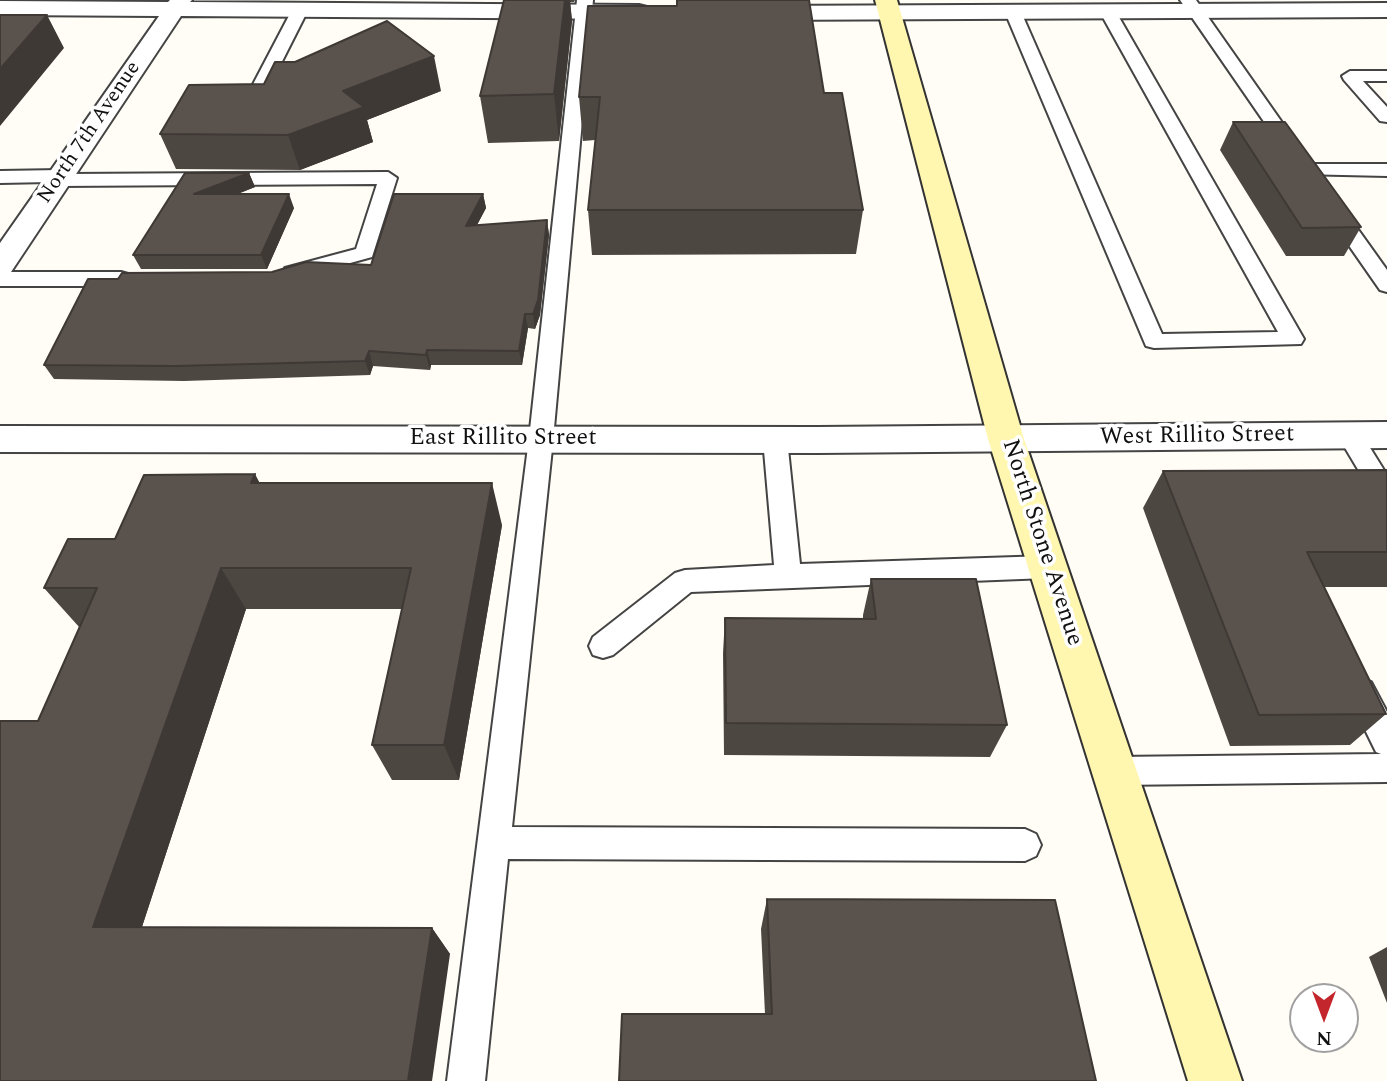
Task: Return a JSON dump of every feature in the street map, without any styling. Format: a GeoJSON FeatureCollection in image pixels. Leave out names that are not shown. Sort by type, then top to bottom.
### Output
{"type":"FeatureCollection","features":[{"type":"Feature","properties":{"kind":"main road","name":"North Stone Avenue"},"geometry":{"type":"LineString","coordinates":[[888,7],[1006,439],[1215,1081]]}},
{"type":"Feature","properties":{"kind":"street"},"geometry":{"type":"LineString","coordinates":[[0,8],[178,5],[300,10],[397,5],[584,6],[664,12]]}},
{"type":"Feature","properties":{"kind":"street","name":"North 7th Avenue"},"geometry":{"type":"LineString","coordinates":[[0,265],[178,5]]}},
{"type":"Feature","properties":{"kind":"street"},"geometry":{"type":"LineString","coordinates":[[732,13],[888,7],[1013,12],[1283,5],[1387,10]]}},
{"type":"Feature","properties":{"kind":"street","name":"West Rillito Street"},"geometry":{"type":"LineString","coordinates":[[1006,439],[1387,435]]}},
{"type":"Feature","properties":{"kind":"street","name":"East Rillito Street"},"geometry":{"type":"LineString","coordinates":[[0,439],[1006,439]]}},
{"type":"Feature","properties":{"kind":"lane"},"geometry":{"type":"LineString","coordinates":[[467,1081],[541,439],[584,6]]}},
{"type":"Feature","properties":{"kind":"lane"},"geometry":{"type":"LineString","coordinates":[[1192,6],[1387,285]]}},
{"type":"Feature","properties":{"kind":"lane"},"geometry":{"type":"LineString","coordinates":[[1013,12],[1154,341],[1293,340],[1098,8]]}},
{"type":"Feature","properties":{"kind":"lane"},"geometry":{"type":"LineString","coordinates":[[247,113],[300,10]]}},
{"type":"Feature","properties":{"kind":"lane"},"geometry":{"type":"LineString","coordinates":[[1386,117],[1350,76],[1387,76]]}},
{"type":"Feature","properties":{"kind":"lane"},"geometry":{"type":"LineString","coordinates":[[1306,170],[1387,170]]}},
{"type":"Feature","properties":{"kind":"lane"},"geometry":{"type":"LineString","coordinates":[[0,177],[388,177],[365,253],[271,279]]}},
{"type":"Feature","properties":{"kind":"lane"},"geometry":{"type":"LineString","coordinates":[[0,279],[135,279]]}},
{"type":"Feature","properties":{"kind":"lane"},"geometry":{"type":"LineString","coordinates":[[1350,436],[1387,496]]}},
{"type":"Feature","properties":{"kind":"lane"},"geometry":{"type":"LineString","coordinates":[[775,439],[788,575]]}},
{"type":"Feature","properties":{"kind":"lane"},"geometry":{"type":"LineString","coordinates":[[603,646],[685,581],[1047,567]]}},
{"type":"Feature","properties":{"kind":"lane"},"geometry":{"type":"LineString","coordinates":[[1350,668],[1387,743]]}},
{"type":"Feature","properties":{"kind":"lane"},"geometry":{"type":"LineString","coordinates":[[1114,771],[1387,768]]}},
{"type":"Feature","properties":{"kind":"lane"},"geometry":{"type":"LineString","coordinates":[[494,843],[1025,845]]}},
{"type":"Feature","properties":{"kind":"building"},"geometry":{"type":"Polygon","coordinates":[[[504,0],[565,0],[554,94],[480,96],[504,0]]]}},
{"type":"Feature","properties":{"kind":"building"},"geometry":{"type":"Polygon","coordinates":[[[677,0],[809,0],[824,93],[842,93],[863,210],[588,210],[600,97],[579,97],[588,6],[677,6],[677,0]]]}},
{"type":"Feature","properties":{"kind":"building"},"geometry":{"type":"Polygon","coordinates":[[[0,15],[47,15],[0,69],[0,15]]]}},
{"type":"Feature","properties":{"kind":"building"},"geometry":{"type":"Polygon","coordinates":[[[387,21],[434,56],[343,91],[364,107],[288,135],[160,134],[189,85],[264,84],[275,62],[295,62],[387,21]]]}},
{"type":"Feature","properties":{"kind":"building"},"geometry":{"type":"Polygon","coordinates":[[[1233,122],[1285,122],[1361,227],[1302,228],[1233,122]]]}},
{"type":"Feature","properties":{"kind":"building"},"geometry":{"type":"Polygon","coordinates":[[[185,173],[249,173],[194,194],[289,194],[261,255],[133,255],[185,173]]]}},
{"type":"Feature","properties":{"kind":"building"},"geometry":{"type":"Polygon","coordinates":[[[394,194],[483,194],[466,226],[547,220],[538,300],[533,314],[525,314],[519,351],[427,350],[426,355],[369,351],[365,361],[176,366],[44,365],[88,279],[118,279],[122,273],[272,272],[306,262],[371,265],[394,194]]]}},
{"type":"Feature","properties":{"kind":"building"},"geometry":{"type":"Polygon","coordinates":[[[1387,470],[1387,552],[1307,552],[1386,714],[1259,715],[1163,471],[1387,470]]]}},
{"type":"Feature","properties":{"kind":"building"},"geometry":{"type":"Polygon","coordinates":[[[255,474],[251,483],[492,483],[444,745],[372,745],[411,568],[221,568],[93,927],[432,928],[408,1081],[0,1081],[0,721],[38,721],[97,588],[44,588],[68,539],[115,539],[144,475],[255,474]]]}},
{"type":"Feature","properties":{"kind":"building"},"geometry":{"type":"Polygon","coordinates":[[[871,579],[976,579],[1007,725],[726,723],[725,618],[876,619],[871,579]]]}},
{"type":"Feature","properties":{"kind":"building"},"geometry":{"type":"Polygon","coordinates":[[[767,899],[1055,900],[1096,1081],[619,1081],[622,1014],[772,1014],[767,899]]]}}]}
